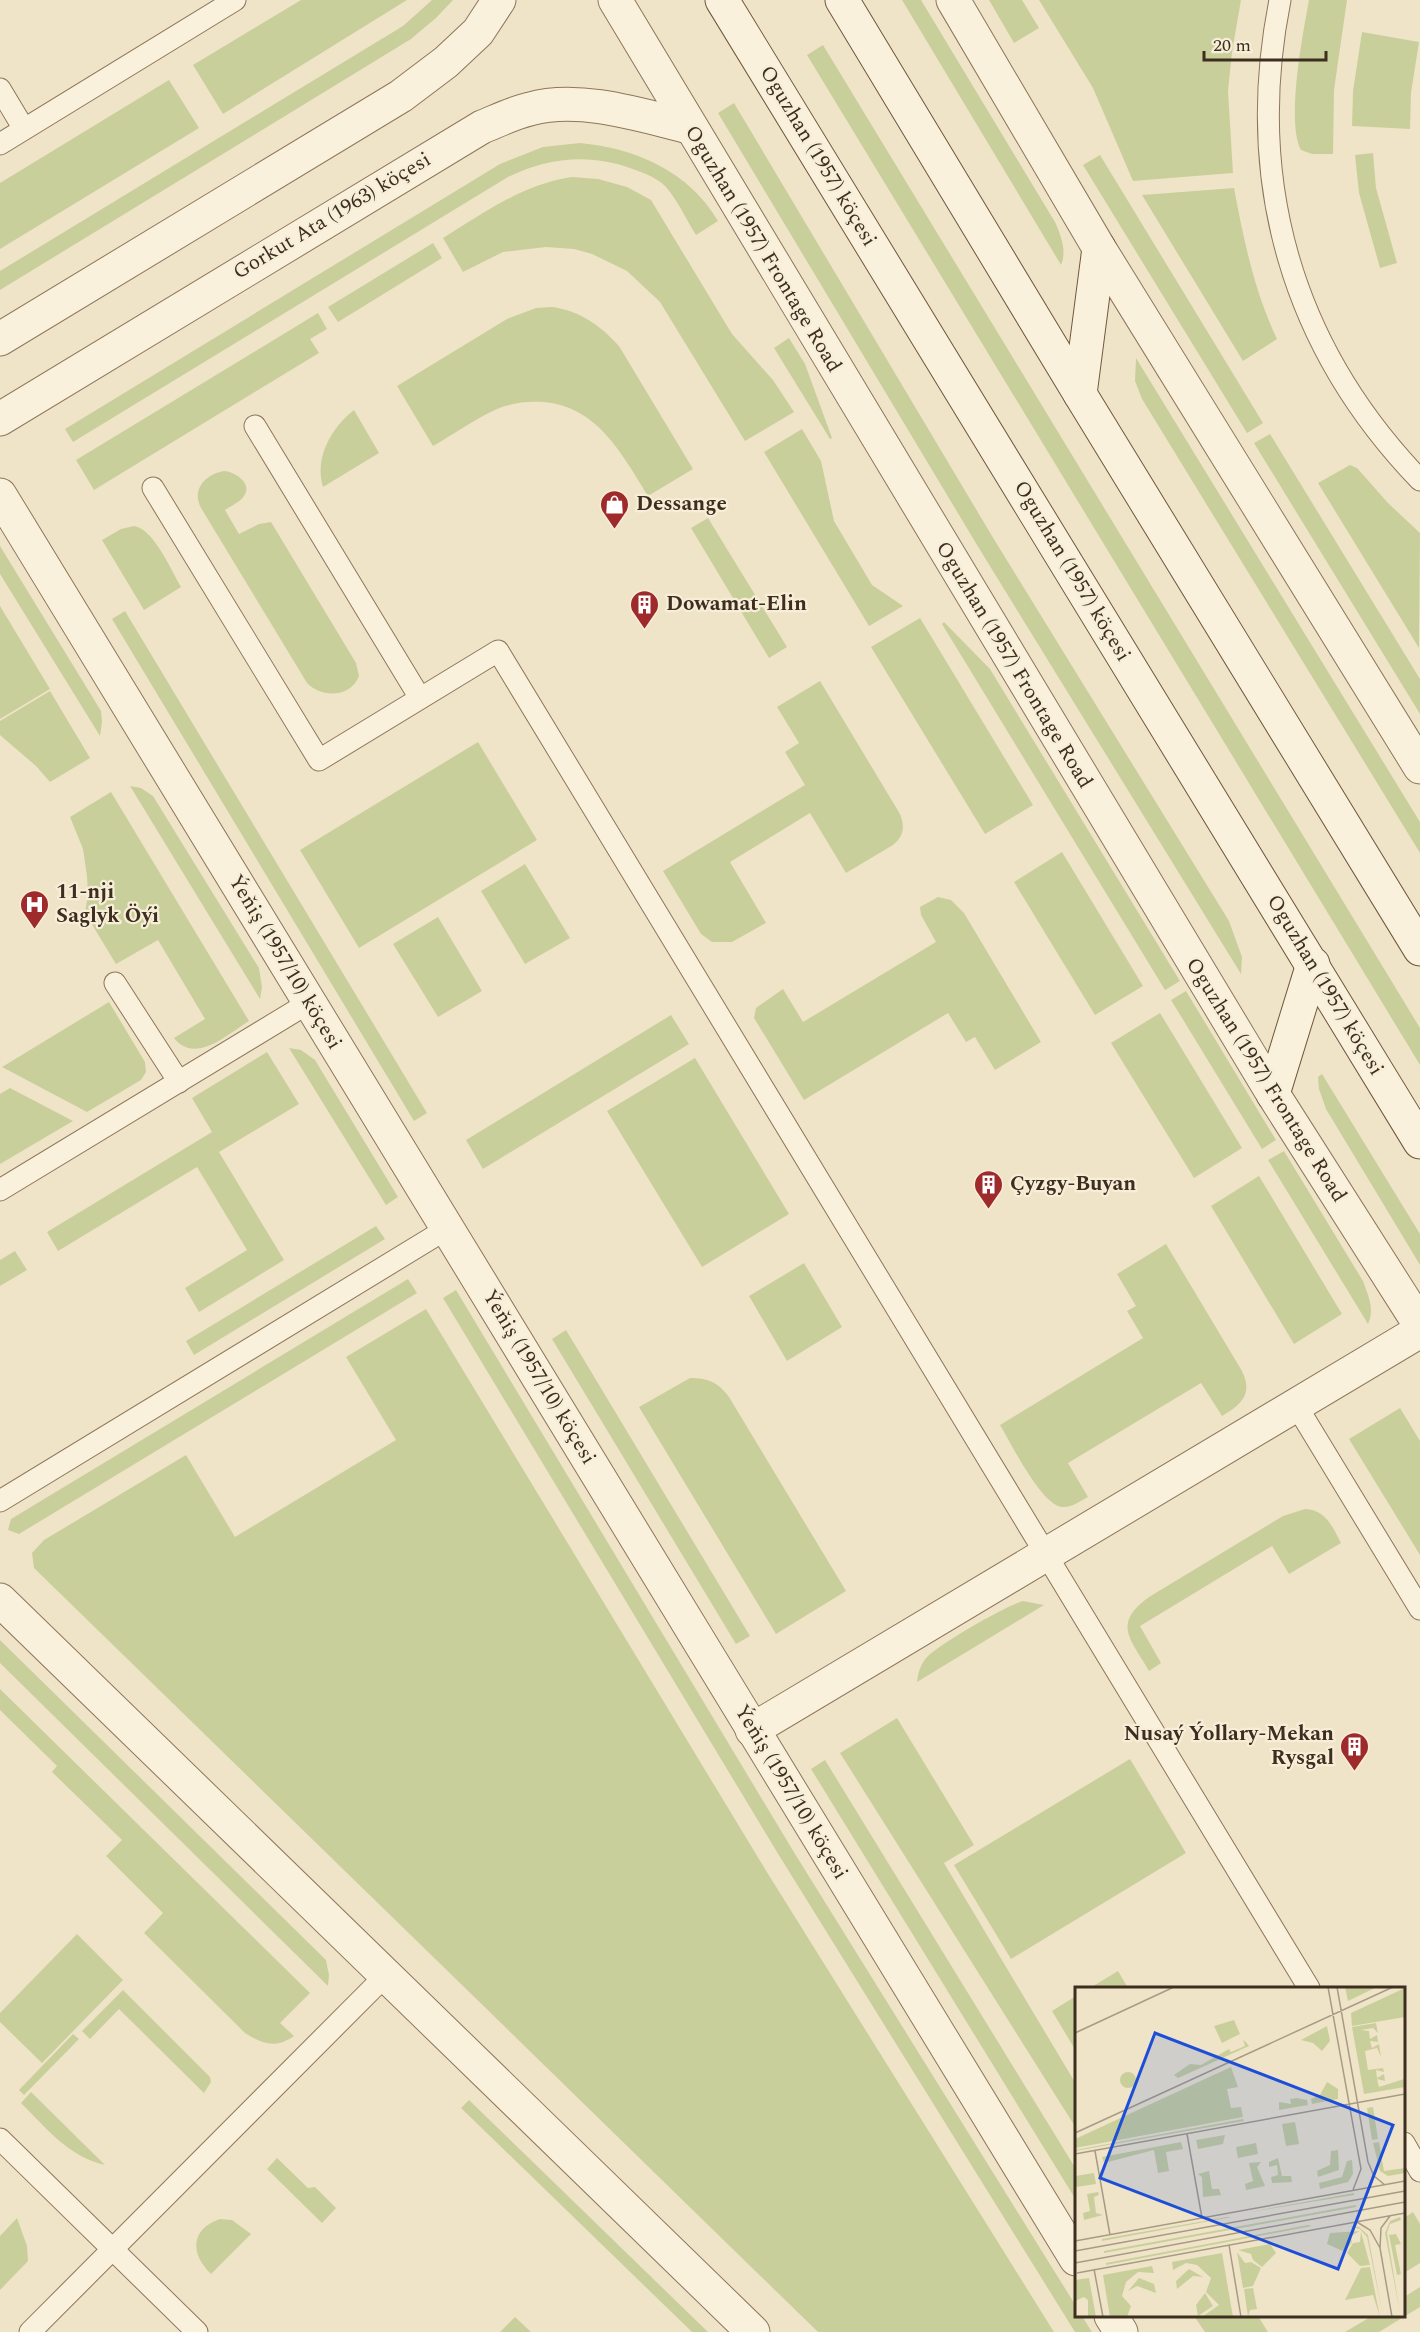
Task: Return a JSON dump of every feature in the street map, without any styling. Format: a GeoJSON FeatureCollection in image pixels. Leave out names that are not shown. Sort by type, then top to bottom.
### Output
{"type":"FeatureCollection","features":[{"type":"Feature","properties":{"kind":"street"},"geometry":{"type":"LineString","coordinates":[[0,339],[401,96],[446,62],[478,32],[499,0]]}},
{"type":"Feature","properties":{"kind":"street","name":"Oguzhan (1957) Frontage Road"},"geometry":{"type":"LineString","coordinates":[[615,0],[689,127],[1273,1094],[1420,1325]]}},
{"type":"Feature","properties":{"kind":"street","name":"Oguzhan (1957) köçesi"},"geometry":{"type":"LineString","coordinates":[[722,0],[1420,1142]]}},
{"type":"Feature","properties":{"kind":"street"},"geometry":{"type":"LineString","coordinates":[[842,0],[1420,949]]}},
{"type":"Feature","properties":{"kind":"street"},"geometry":{"type":"LineString","coordinates":[[953,0],[1099,248],[1420,767]]}},
{"type":"Feature","properties":{"kind":"street","name":"Gorkut Ata (1963) köçesi"},"geometry":{"type":"LineString","coordinates":[[0,419],[482,127],[531,108],[566,104],[629,112],[689,127]]}},
{"type":"Feature","properties":{"kind":"street"},"geometry":{"type":"LineString","coordinates":[[1080,394],[1099,248]]}},
{"type":"Feature","properties":{"kind":"street","name":"Ýeňiş (1957/10) köçesi"},"geometry":{"type":"LineString","coordinates":[[0,495],[1075,2256]]}},
{"type":"Feature","properties":{"kind":"street"},"geometry":{"type":"LineString","coordinates":[[1273,1094],[1312,964]]}},
{"type":"Feature","properties":{"kind":"street"},"geometry":{"type":"LineString","coordinates":[[752,1730],[1420,1330]]}},
{"type":"Feature","properties":{"kind":"street"},"geometry":{"type":"LineString","coordinates":[[0,1600],[753,2332]]}},
{"type":"Feature","properties":{"kind":"street"},"geometry":{"type":"LineString","coordinates":[[1112,2317],[1121,2332]]}},
{"type":"Feature","properties":{"kind":"lane"},"geometry":{"type":"LineString","coordinates":[[0,144],[235,0]]}},
{"type":"Feature","properties":{"kind":"lane"},"geometry":{"type":"LineString","coordinates":[[1280,0],[1268,84],[1269,141],[1273,200],[1286,256],[1304,303],[1329,357],[1359,406],[1397,456],[1420,480]]}},
{"type":"Feature","properties":{"kind":"lane"},"geometry":{"type":"LineString","coordinates":[[0,89],[24,129]]}},
{"type":"Feature","properties":{"kind":"lane"},"geometry":{"type":"LineString","coordinates":[[255,426],[420,698]]}},
{"type":"Feature","properties":{"kind":"lane"},"geometry":{"type":"LineString","coordinates":[[153,488],[318,760],[498,651],[1308,1987]]}},
{"type":"Feature","properties":{"kind":"lane"},"geometry":{"type":"LineString","coordinates":[[115,982],[179,1082]]}},
{"type":"Feature","properties":{"kind":"lane"},"geometry":{"type":"LineString","coordinates":[[0,1190],[310,1002]]}},
{"type":"Feature","properties":{"kind":"lane"},"geometry":{"type":"LineString","coordinates":[[0,1501],[448,1228]]}},
{"type":"Feature","properties":{"kind":"lane"},"geometry":{"type":"LineString","coordinates":[[1296,1405],[1420,1608]]}},
{"type":"Feature","properties":{"kind":"lane"},"geometry":{"type":"LineString","coordinates":[[30,2332],[386,1975]]}},
{"type":"Feature","properties":{"kind":"lane"},"geometry":{"type":"LineString","coordinates":[[0,2139],[197,2332]]}},
{"type":"Feature","properties":{"kind":"lane"},"geometry":{"type":"LineString","coordinates":[[1405,2145],[1420,2170]]}},
{"type":"Feature","properties":{"kind":"green space"},"geometry":{"type":"Polygon","coordinates":[[[301,0],[407,0],[223,114],[193,65],[301,0]]]}},
{"type":"Feature","properties":{"kind":"green space"},"geometry":{"type":"Polygon","coordinates":[[[432,0],[453,0],[411,39],[0,290],[0,271],[403,26],[432,0]]]}},
{"type":"Feature","properties":{"kind":"green space"},"geometry":{"type":"Polygon","coordinates":[[[902,0],[921,0],[1055,222],[1063,249],[1061,265],[902,0]]]}},
{"type":"Feature","properties":{"kind":"green space"},"geometry":{"type":"Polygon","coordinates":[[[989,0],[1022,0],[1039,28],[1014,43],[989,0]]]}},
{"type":"Feature","properties":{"kind":"green space"},"geometry":{"type":"Polygon","coordinates":[[[1039,0],[1241,0],[1228,91],[1233,173],[1133,181],[1093,88],[1039,0]]]}},
{"type":"Feature","properties":{"kind":"green space"},"geometry":{"type":"Polygon","coordinates":[[[1309,0],[1347,0],[1334,90],[1333,154],[1312,154],[1301,150],[1297,136],[1295,98],[1309,0]]]}},
{"type":"Feature","properties":{"kind":"green space"},"geometry":{"type":"Polygon","coordinates":[[[1362,32],[1419,42],[1411,93],[1410,129],[1352,126],[1353,91],[1362,32]]]}},
{"type":"Feature","properties":{"kind":"green space"},"geometry":{"type":"Polygon","coordinates":[[[823,45],[1420,1028],[1420,1065],[807,55],[823,45]]]}},
{"type":"Feature","properties":{"kind":"green space"},"geometry":{"type":"Polygon","coordinates":[[[169,80],[199,128],[0,249],[0,183],[169,80]]]}},
{"type":"Feature","properties":{"kind":"green space"},"geometry":{"type":"Polygon","coordinates":[[[734,103],[992,536],[1229,921],[1242,957],[1241,974],[977,545],[718,113],[734,103]]]}},
{"type":"Feature","properties":{"kind":"green space"},"geometry":{"type":"Polygon","coordinates":[[[580,143],[621,150],[659,165],[692,188],[718,221],[696,235],[663,184],[622,165],[589,159],[573,159],[524,170],[508,177],[73,442],[65,429],[500,164],[543,147],[580,143]]]}},
{"type":"Feature","properties":{"kind":"green space"},"geometry":{"type":"Polygon","coordinates":[[[1373,153],[1376,188],[1397,263],[1380,268],[1359,193],[1355,155],[1373,153]]]}},
{"type":"Feature","properties":{"kind":"green space"},"geometry":{"type":"Polygon","coordinates":[[[1100,155],[1263,423],[1247,433],[1083,165],[1100,155]]]}},
{"type":"Feature","properties":{"kind":"green space"},"geometry":{"type":"Polygon","coordinates":[[[572,177],[598,179],[627,187],[651,200],[732,334],[773,380],[794,412],[745,441],[660,302],[627,271],[592,254],[574,249],[546,247],[503,252],[463,272],[443,238],[520,193],[572,177]]]}},
{"type":"Feature","properties":{"kind":"green space"},"geometry":{"type":"Polygon","coordinates":[[[1234,188],[1256,284],[1277,339],[1243,361],[1142,195],[1234,188]]]}},
{"type":"Feature","properties":{"kind":"green space"},"geometry":{"type":"Polygon","coordinates":[[[433,243],[442,258],[338,322],[328,307],[433,243]]]}},
{"type":"Feature","properties":{"kind":"green space"},"geometry":{"type":"Polygon","coordinates":[[[552,307],[572,312],[589,320],[619,346],[693,469],[648,496],[618,449],[593,422],[579,412],[562,405],[543,402],[520,403],[497,409],[433,446],[397,386],[507,319],[536,308],[552,307]]]}},
{"type":"Feature","properties":{"kind":"green space"},"geometry":{"type":"Polygon","coordinates":[[[318,313],[327,329],[310,339],[319,353],[94,490],[76,460],[318,313]]]}},
{"type":"Feature","properties":{"kind":"green space"},"geometry":{"type":"Polygon","coordinates":[[[789,338],[805,364],[832,438],[830,439],[774,348],[789,338]]]}},
{"type":"Feature","properties":{"kind":"green space"},"geometry":{"type":"Polygon","coordinates":[[[1136,358],[1420,822],[1420,853],[1142,399],[1135,381],[1136,358]]]}},
{"type":"Feature","properties":{"kind":"green space"},"geometry":{"type":"Polygon","coordinates":[[[354,410],[379,453],[323,487],[321,465],[326,444],[338,426],[354,410]]]}},
{"type":"Feature","properties":{"kind":"green space"},"geometry":{"type":"Polygon","coordinates":[[[802,429],[821,461],[834,521],[872,585],[903,606],[869,626],[764,452],[802,429]]]}},
{"type":"Feature","properties":{"kind":"green space"},"geometry":{"type":"Polygon","coordinates":[[[1270,434],[1420,679],[1420,714],[1254,443],[1270,434]]]}},
{"type":"Feature","properties":{"kind":"green space"},"geometry":{"type":"Polygon","coordinates":[[[1350,465],[1357,468],[1388,503],[1420,533],[1419,648],[1318,483],[1350,465]]]}},
{"type":"Feature","properties":{"kind":"green space"},"geometry":{"type":"Polygon","coordinates":[[[224,471],[238,476],[246,487],[242,498],[225,510],[239,534],[259,524],[271,522],[356,663],[359,676],[355,683],[343,692],[327,693],[307,683],[201,508],[198,495],[202,484],[211,475],[224,471]]]}},
{"type":"Feature","properties":{"kind":"green space"},"geometry":{"type":"Polygon","coordinates":[[[708,518],[787,647],[769,658],[691,528],[708,518]]]}},
{"type":"Feature","properties":{"kind":"green space"},"geometry":{"type":"Polygon","coordinates":[[[134,526],[148,534],[155,542],[181,587],[144,610],[102,540],[121,529],[134,526]]]}},
{"type":"Feature","properties":{"kind":"green space"},"geometry":{"type":"Polygon","coordinates":[[[0,546],[101,711],[100,736],[0,574],[0,546]]]}},
{"type":"Feature","properties":{"kind":"green space"},"geometry":{"type":"Polygon","coordinates":[[[0,606],[50,689],[0,719],[0,606]]]}},
{"type":"Feature","properties":{"kind":"green space"},"geometry":{"type":"Polygon","coordinates":[[[125,611],[427,1113],[414,1121],[112,619],[125,611]]]}},
{"type":"Feature","properties":{"kind":"green space"},"geometry":{"type":"Polygon","coordinates":[[[920,618],[1033,805],[985,834],[871,647],[920,618]]]}},
{"type":"Feature","properties":{"kind":"green space"},"geometry":{"type":"Polygon","coordinates":[[[944,622],[990,669],[1180,981],[1165,990],[942,624],[944,622]]]}},
{"type":"Feature","properties":{"kind":"green space"},"geometry":{"type":"Polygon","coordinates":[[[820,681],[900,814],[903,823],[901,835],[893,845],[846,873],[810,813],[730,862],[766,923],[732,942],[712,942],[701,934],[663,871],[805,785],[785,752],[799,743],[777,707],[820,681]]]}},
{"type":"Feature","properties":{"kind":"green space"},"geometry":{"type":"Polygon","coordinates":[[[50,691],[90,758],[50,782],[36,766],[0,735],[0,721],[50,691]]]}},
{"type":"Feature","properties":{"kind":"green space"},"geometry":{"type":"Polygon","coordinates":[[[478,742],[537,840],[359,948],[300,850],[478,742]]]}},
{"type":"Feature","properties":{"kind":"green space"},"geometry":{"type":"Polygon","coordinates":[[[130,786],[141,788],[153,796],[259,968],[262,987],[260,999],[130,786]]]}},
{"type":"Feature","properties":{"kind":"green space"},"geometry":{"type":"Polygon","coordinates":[[[111,792],[249,1021],[212,1044],[192,1049],[182,1046],[174,1038],[205,1019],[158,940],[116,964],[85,913],[88,894],[83,849],[70,817],[111,792]]]}},
{"type":"Feature","properties":{"kind":"green space"},"geometry":{"type":"Polygon","coordinates":[[[1062,852],[1143,986],[1095,1015],[1014,882],[1062,852]]]}},
{"type":"Feature","properties":{"kind":"green space"},"geometry":{"type":"Polygon","coordinates":[[[525,864],[570,938],[525,964],[481,891],[525,864]]]}},
{"type":"Feature","properties":{"kind":"green space"},"geometry":{"type":"Polygon","coordinates":[[[938,897],[951,900],[964,913],[1041,1042],[995,1070],[975,1037],[966,1042],[948,1013],[804,1100],[754,1018],[756,1008],[783,989],[803,1022],[936,942],[921,915],[920,907],[938,897]]]}},
{"type":"Feature","properties":{"kind":"green space"},"geometry":{"type":"Polygon","coordinates":[[[438,917],[482,991],[438,1017],[393,944],[438,917]]]}},
{"type":"Feature","properties":{"kind":"green space"},"geometry":{"type":"Polygon","coordinates":[[[1186,991],[1276,1140],[1262,1149],[1171,1000],[1186,991]]]}},
{"type":"Feature","properties":{"kind":"green space"},"geometry":{"type":"Polygon","coordinates":[[[109,1002],[145,1062],[146,1072],[141,1080],[87,1112],[2,1067],[109,1002]]]}},
{"type":"Feature","properties":{"kind":"green space"},"geometry":{"type":"Polygon","coordinates":[[[1160,1013],[1242,1148],[1194,1178],[1111,1043],[1160,1013]]]}},
{"type":"Feature","properties":{"kind":"green space"},"geometry":{"type":"Polygon","coordinates":[[[671,1015],[689,1044],[483,1169],[466,1140],[671,1015]]]}},
{"type":"Feature","properties":{"kind":"green space"},"geometry":{"type":"Polygon","coordinates":[[[289,1048],[301,1050],[315,1060],[398,1197],[386,1205],[289,1048]]]}},
{"type":"Feature","properties":{"kind":"green space"},"geometry":{"type":"Polygon","coordinates":[[[267,1052],[299,1104],[219,1152],[284,1260],[199,1312],[185,1288],[247,1250],[197,1167],[58,1251],[47,1232],[212,1132],[192,1098],[267,1052]]]}},
{"type":"Feature","properties":{"kind":"green space"},"geometry":{"type":"Polygon","coordinates":[[[695,1058],[789,1214],[702,1267],[607,1111],[695,1058]]]}},
{"type":"Feature","properties":{"kind":"green space"},"geometry":{"type":"Polygon","coordinates":[[[1322,1074],[1420,1234],[1420,1265],[1326,1109],[1319,1089],[1318,1077],[1322,1074]]]}},
{"type":"Feature","properties":{"kind":"green space"},"geometry":{"type":"Polygon","coordinates":[[[10,1088],[73,1121],[0,1164],[0,1094],[10,1088]]]}},
{"type":"Feature","properties":{"kind":"green space"},"geometry":{"type":"Polygon","coordinates":[[[1284,1151],[1363,1281],[1371,1307],[1368,1324],[1268,1160],[1284,1151]]]}},
{"type":"Feature","properties":{"kind":"green space"},"geometry":{"type":"Polygon","coordinates":[[[1259,1176],[1342,1314],[1294,1344],[1211,1206],[1259,1176]]]}},
{"type":"Feature","properties":{"kind":"green space"},"geometry":{"type":"Polygon","coordinates":[[[376,1226],[385,1239],[194,1355],[186,1341],[376,1226]]]}},
{"type":"Feature","properties":{"kind":"green space"},"geometry":{"type":"Polygon","coordinates":[[[1166,1244],[1242,1371],[1246,1386],[1244,1398],[1222,1416],[1201,1383],[1068,1463],[1088,1497],[1069,1506],[1062,1507],[1054,1504],[1036,1485],[1000,1425],[1143,1338],[1127,1311],[1136,1306],[1117,1274],[1166,1244]]]}},
{"type":"Feature","properties":{"kind":"green space"},"geometry":{"type":"Polygon","coordinates":[[[15,1251],[27,1270],[0,1286],[0,1260],[15,1251]]]}},
{"type":"Feature","properties":{"kind":"green space"},"geometry":{"type":"Polygon","coordinates":[[[804,1263],[842,1327],[787,1361],[749,1296],[804,1263]]]}},
{"type":"Feature","properties":{"kind":"green space"},"geometry":{"type":"Polygon","coordinates":[[[408,1279],[417,1293],[19,1534],[8,1530],[11,1519],[408,1279]]]}},
{"type":"Feature","properties":{"kind":"green space"},"geometry":{"type":"Polygon","coordinates":[[[456,1290],[792,1849],[1075,2304],[1075,2317],[1083,2317],[1092,2332],[1075,2332],[780,1857],[443,1298],[456,1290]]]}},
{"type":"Feature","properties":{"kind":"green space"},"geometry":{"type":"Polygon","coordinates":[[[426,1309],[765,1869],[1054,2332],[818,2332],[34,1568],[32,1553],[44,1540],[186,1455],[235,1537],[396,1440],[346,1357],[426,1309]]]}},
{"type":"Feature","properties":{"kind":"green space"},"geometry":{"type":"Polygon","coordinates":[[[566,1330],[750,1636],[736,1644],[552,1339],[566,1330]]]}},
{"type":"Feature","properties":{"kind":"green space"},"geometry":{"type":"Polygon","coordinates":[[[690,1378],[712,1382],[729,1397],[846,1591],[776,1634],[639,1407],[690,1378]]]}},
{"type":"Feature","properties":{"kind":"green space"},"geometry":{"type":"Polygon","coordinates":[[[1400,1408],[1420,1441],[1420,1555],[1349,1439],[1400,1408]]]}},
{"type":"Feature","properties":{"kind":"green space"},"geometry":{"type":"Polygon","coordinates":[[[1305,1509],[1318,1512],[1328,1520],[1341,1543],[1289,1574],[1272,1546],[1140,1626],[1161,1663],[1149,1671],[1128,1632],[1131,1615],[1138,1607],[1149,1597],[1283,1516],[1305,1509]]]}},
{"type":"Feature","properties":{"kind":"green space"},"geometry":{"type":"Polygon","coordinates":[[[1023,1601],[1044,1605],[917,1682],[922,1665],[935,1650],[988,1617],[1023,1601]]]}},
{"type":"Feature","properties":{"kind":"green space"},"geometry":{"type":"Polygon","coordinates":[[[0,1640],[326,1960],[329,1975],[328,1986],[0,1663],[0,1640]]]}},
{"type":"Feature","properties":{"kind":"green space"},"geometry":{"type":"Polygon","coordinates":[[[0,1689],[310,1993],[280,2023],[294,2036],[281,2043],[269,2044],[245,2033],[144,1933],[163,1913],[106,1856],[122,1840],[52,1772],[57,1766],[0,1710],[0,1689]]]}},
{"type":"Feature","properties":{"kind":"green space"},"geometry":{"type":"Polygon","coordinates":[[[897,1718],[974,1845],[944,1863],[1075,2082],[1075,2126],[840,1753],[897,1718]]]}},
{"type":"Feature","properties":{"kind":"green space"},"geometry":{"type":"Polygon","coordinates":[[[1130,1759],[1186,1853],[1011,1959],[954,1865],[1130,1759]]]}},
{"type":"Feature","properties":{"kind":"green space"},"geometry":{"type":"Polygon","coordinates":[[[825,1760],[1075,2167],[1075,2198],[811,1769],[825,1760]]]}},
{"type":"Feature","properties":{"kind":"green space"},"geometry":{"type":"Polygon","coordinates":[[[77,1934],[123,1980],[42,2063],[0,2022],[0,2013],[77,1934]]]}},
{"type":"Feature","properties":{"kind":"green space"},"geometry":{"type":"Polygon","coordinates":[[[1118,1971],[1127,1987],[1092,1987],[1118,1971]]]}},
{"type":"Feature","properties":{"kind":"green space"},"geometry":{"type":"Polygon","coordinates":[[[123,1990],[210,2077],[211,2082],[204,2093],[119,2009],[90,2039],[82,2031],[123,1990]]]}},
{"type":"Feature","properties":{"kind":"green space"},"geometry":{"type":"Polygon","coordinates":[[[1075,1997],[1075,2049],[1052,2011],[1075,1997]]]}},
{"type":"Feature","properties":{"kind":"green space"},"geometry":{"type":"Polygon","coordinates":[[[73,2034],[79,2039],[24,2095],[19,2090],[73,2034]]]}},
{"type":"Feature","properties":{"kind":"green space"},"geometry":{"type":"Polygon","coordinates":[[[31,2092],[105,2165],[80,2155],[49,2131],[21,2103],[31,2092]]]}},
{"type":"Feature","properties":{"kind":"green space"},"geometry":{"type":"Polygon","coordinates":[[[469,2100],[708,2332],[692,2332],[461,2108],[469,2100]]]}},
{"type":"Feature","properties":{"kind":"green space"},"geometry":{"type":"Polygon","coordinates":[[[277,2158],[308,2188],[315,2187],[336,2208],[322,2223],[267,2169],[277,2158]]]}},
{"type":"Feature","properties":{"kind":"green space"},"geometry":{"type":"Polygon","coordinates":[[[1413,2212],[1420,2224],[1420,2263],[1405,2272],[1405,2217],[1413,2212]]]}},
{"type":"Feature","properties":{"kind":"green space"},"geometry":{"type":"Polygon","coordinates":[[[17,2218],[27,2246],[28,2261],[0,2290],[0,2236],[17,2218]]]}},
{"type":"Feature","properties":{"kind":"green space"},"geometry":{"type":"Polygon","coordinates":[[[220,2219],[232,2220],[251,2234],[211,2274],[199,2258],[196,2243],[203,2229],[220,2219]]]}},
{"type":"Feature","properties":{"kind":"green space"},"geometry":{"type":"Polygon","coordinates":[[[1420,2287],[1420,2307],[1405,2316],[1405,2296],[1420,2287]]]}},
{"type":"Feature","properties":{"kind":"green space"},"geometry":{"type":"Polygon","coordinates":[[[515,2317],[531,2332],[500,2332],[515,2317]]]}},
{"type":"Feature","properties":{"kind":"green space"},"geometry":{"type":"Polygon","coordinates":[[[1195,2317],[1259,2317],[1268,2332],[1205,2332],[1195,2317]]]}},
{"type":"Feature","properties":{"kind":"green space"},"geometry":{"type":"Polygon","coordinates":[[[1370,2317],[1404,2317],[1379,2332],[1345,2332],[1370,2317]]]}},
{"type":"Feature","properties":{"kind":"place","name":"Dessange"},"geometry":{"type":"Point","coordinates":[615,530]}},
{"type":"Feature","properties":{"kind":"place","name":"Dowamat-Elin"},"geometry":{"type":"Point","coordinates":[645,630]}},
{"type":"Feature","properties":{"kind":"place","name":"11-nji Saglyk Öýi"},"geometry":{"type":"Point","coordinates":[35,930]}},
{"type":"Feature","properties":{"kind":"place","name":"Çyzgy-Buyan"},"geometry":{"type":"Point","coordinates":[989,1210]}},
{"type":"Feature","properties":{"kind":"place","name":"Nusaý Ýollary-Mekan Rysgal"},"geometry":{"type":"Point","coordinates":[1355,1772]}}]}
